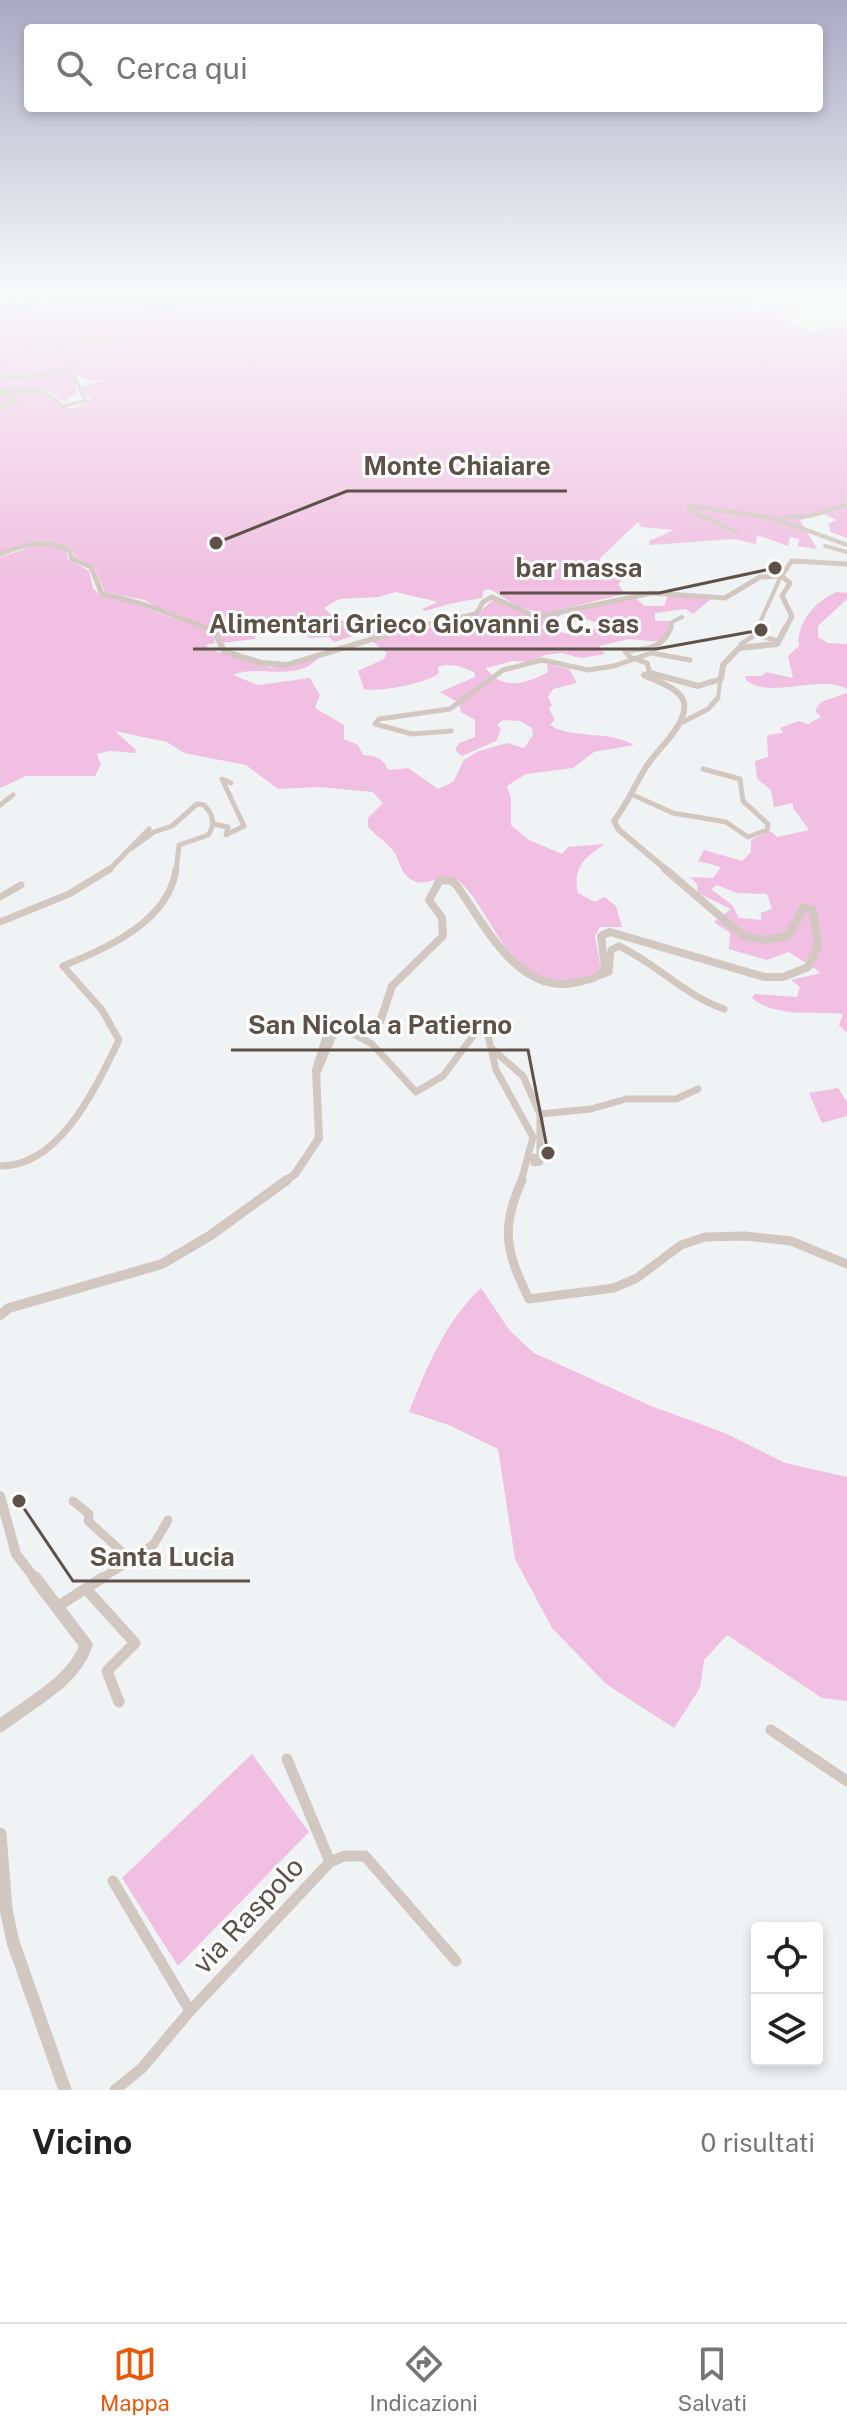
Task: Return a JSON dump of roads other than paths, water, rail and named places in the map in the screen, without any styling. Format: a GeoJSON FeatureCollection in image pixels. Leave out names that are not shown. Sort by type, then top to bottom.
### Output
{"type":"FeatureCollection","features":[{"type":"Feature","properties":{"kind":"street"},"geometry":{"type":"LineString","coordinates":[[0,406],[18,401],[3,391]]}},
{"type":"Feature","properties":{"kind":"street"},"geometry":{"type":"LineString","coordinates":[[24,391],[43,391],[63,406],[83,404],[86,401],[82,391]]}},
{"type":"Feature","properties":{"kind":"street"},"geometry":{"type":"LineString","coordinates":[[738,533],[689,510],[689,506],[806,517],[847,505]]}},
{"type":"Feature","properties":{"kind":"street"},"geometry":{"type":"LineString","coordinates":[[760,515],[801,525],[845,544]]}},
{"type":"Feature","properties":{"kind":"street"},"geometry":{"type":"LineString","coordinates":[[0,554],[36,542],[63,546],[69,550],[72,559],[91,567],[102,594],[143,601],[160,612],[214,631],[224,651],[271,665],[287,665],[420,625],[476,614],[483,602],[492,597],[530,614],[546,615],[652,593],[725,598],[760,577],[781,576],[790,583],[782,596],[792,616],[773,646],[739,648],[723,665],[721,679],[704,686],[650,673],[644,677],[679,693],[684,704],[679,724],[645,768],[633,795],[617,814],[615,824],[705,906],[742,935],[761,940],[787,937],[802,910],[811,908],[816,915],[818,946],[808,967],[773,978],[610,932],[601,936],[605,969],[601,975]]}},
{"type":"Feature","properties":{"kind":"street"},"geometry":{"type":"LineString","coordinates":[[825,546],[847,552]]}},
{"type":"Feature","properties":{"kind":"street"},"geometry":{"type":"LineString","coordinates":[[741,644],[755,635],[781,576],[792,561],[847,564]]}},
{"type":"Feature","properties":{"kind":"street"},"geometry":{"type":"LineString","coordinates":[[650,673],[647,663],[632,658],[625,651],[657,647],[671,632],[672,622],[682,617]]}},
{"type":"Feature","properties":{"kind":"street"},"geometry":{"type":"LineString","coordinates":[[755,635],[779,641]]}},
{"type":"Feature","properties":{"kind":"street"},"geometry":{"type":"LineString","coordinates":[[451,731],[440,735],[415,733],[375,724],[379,719],[450,709],[478,685],[506,668],[545,660],[565,667],[595,669],[651,653],[690,660]]}},
{"type":"Feature","properties":{"kind":"street"},"geometry":{"type":"LineString","coordinates":[[679,724],[698,716],[716,703],[720,681]]}},
{"type":"Feature","properties":{"kind":"street"},"geometry":{"type":"LineString","coordinates":[[633,795],[673,813],[726,822],[748,837],[767,830],[768,824],[743,801],[740,779],[703,769]]}},
{"type":"Feature","properties":{"kind":"street"},"geometry":{"type":"LineString","coordinates":[[214,824],[228,827],[225,835],[244,826],[241,812],[228,798],[222,779],[231,783]]}},
{"type":"Feature","properties":{"kind":"street"},"geometry":{"type":"LineString","coordinates":[[0,805],[13,795]]}},
{"type":"Feature","properties":{"kind":"street"},"geometry":{"type":"LineString","coordinates":[[0,922],[103,875],[132,848],[170,826],[197,804],[209,809],[214,824],[208,835],[179,845],[174,885],[153,915],[105,948],[63,966],[102,1010],[119,1040],[100,1079],[57,1140],[27,1164],[0,1166]]}},
{"type":"Feature","properties":{"kind":"street"},"geometry":{"type":"LineString","coordinates":[[132,848],[136,836],[149,829]]}},
{"type":"Feature","properties":{"kind":"street"},"geometry":{"type":"LineString","coordinates":[[0,1315],[23,1304],[162,1264],[278,1189],[305,1162],[319,1138],[317,1073],[332,1026],[366,1027],[380,1022],[392,986],[443,936],[442,918],[429,900],[440,880],[455,883],[510,959],[539,983],[563,988],[609,972],[611,950],[619,946],[637,955],[691,998],[724,1009]]}},
{"type":"Feature","properties":{"kind":"street"},"geometry":{"type":"LineString","coordinates":[[0,897],[21,885]]}},
{"type":"Feature","properties":{"kind":"street"},"geometry":{"type":"LineString","coordinates":[[317,1073],[334,1033],[344,1029],[372,1044],[416,1092],[438,1082],[478,1030],[487,1031],[496,1070],[533,1137],[526,1170],[508,1211],[506,1229],[515,1270],[529,1299],[613,1289],[647,1274],[668,1253],[702,1237],[762,1237],[794,1242],[847,1264]]}},
{"type":"Feature","properties":{"kind":"street"},"geometry":{"type":"LineString","coordinates":[[491,1048],[515,1065],[535,1094],[542,1145],[537,1164],[533,1161],[536,1148],[532,1145]]}},
{"type":"Feature","properties":{"kind":"street"},"geometry":{"type":"LineString","coordinates":[[540,1114],[591,1109],[626,1099],[676,1099],[698,1089]]}},
{"type":"Feature","properties":{"kind":"street"},"geometry":{"type":"LineString","coordinates":[[0,1496],[16,1554],[86,1645],[82,1659],[46,1694],[0,1726]]}},
{"type":"Feature","properties":{"kind":"street"},"geometry":{"type":"LineString","coordinates":[[73,1501],[89,1514],[88,1521],[131,1560]]}},
{"type":"Feature","properties":{"kind":"street"},"geometry":{"type":"LineString","coordinates":[[57,1607],[154,1544],[168,1520]]}},
{"type":"Feature","properties":{"kind":"street"},"geometry":{"type":"LineString","coordinates":[[87,1590],[135,1643],[107,1671],[119,1702]]}},
{"type":"Feature","properties":{"kind":"street"},"geometry":{"type":"LineString","coordinates":[[771,1730],[847,1781]]}},
{"type":"Feature","properties":{"kind":"street","name":"via Raspolo"},"geometry":{"type":"LineString","coordinates":[[115,2090],[142,2068],[190,2011],[330,1862],[287,1759]]}},
{"type":"Feature","properties":{"kind":"street"},"geometry":{"type":"LineString","coordinates":[[0,1834],[3,1918],[65,2090]]}},
{"type":"Feature","properties":{"kind":"street"},"geometry":{"type":"LineString","coordinates":[[330,1862],[344,1856],[365,1856],[456,1961]]}},
{"type":"Feature","properties":{"kind":"street","name":"via Raspolo"},"geometry":{"type":"LineString","coordinates":[[113,1881],[190,2011]]}},
{"type":"Feature","properties":{"kind":"place","name":"Monte Chiaiare"},"geometry":{"type":"Point","coordinates":[216,543]}},
{"type":"Feature","properties":{"kind":"place","name":"bar massa"},"geometry":{"type":"Point","coordinates":[775,568]}},
{"type":"Feature","properties":{"kind":"place","name":"Alimentari Grieco Giovanni e C. sas"},"geometry":{"type":"Point","coordinates":[761,630]}},
{"type":"Feature","properties":{"kind":"place","name":"San Nicola a Patierno"},"geometry":{"type":"Point","coordinates":[548,1153]}},
{"type":"Feature","properties":{"kind":"place","name":"Santa Lucia"},"geometry":{"type":"Point","coordinates":[19,1501]}}]}
